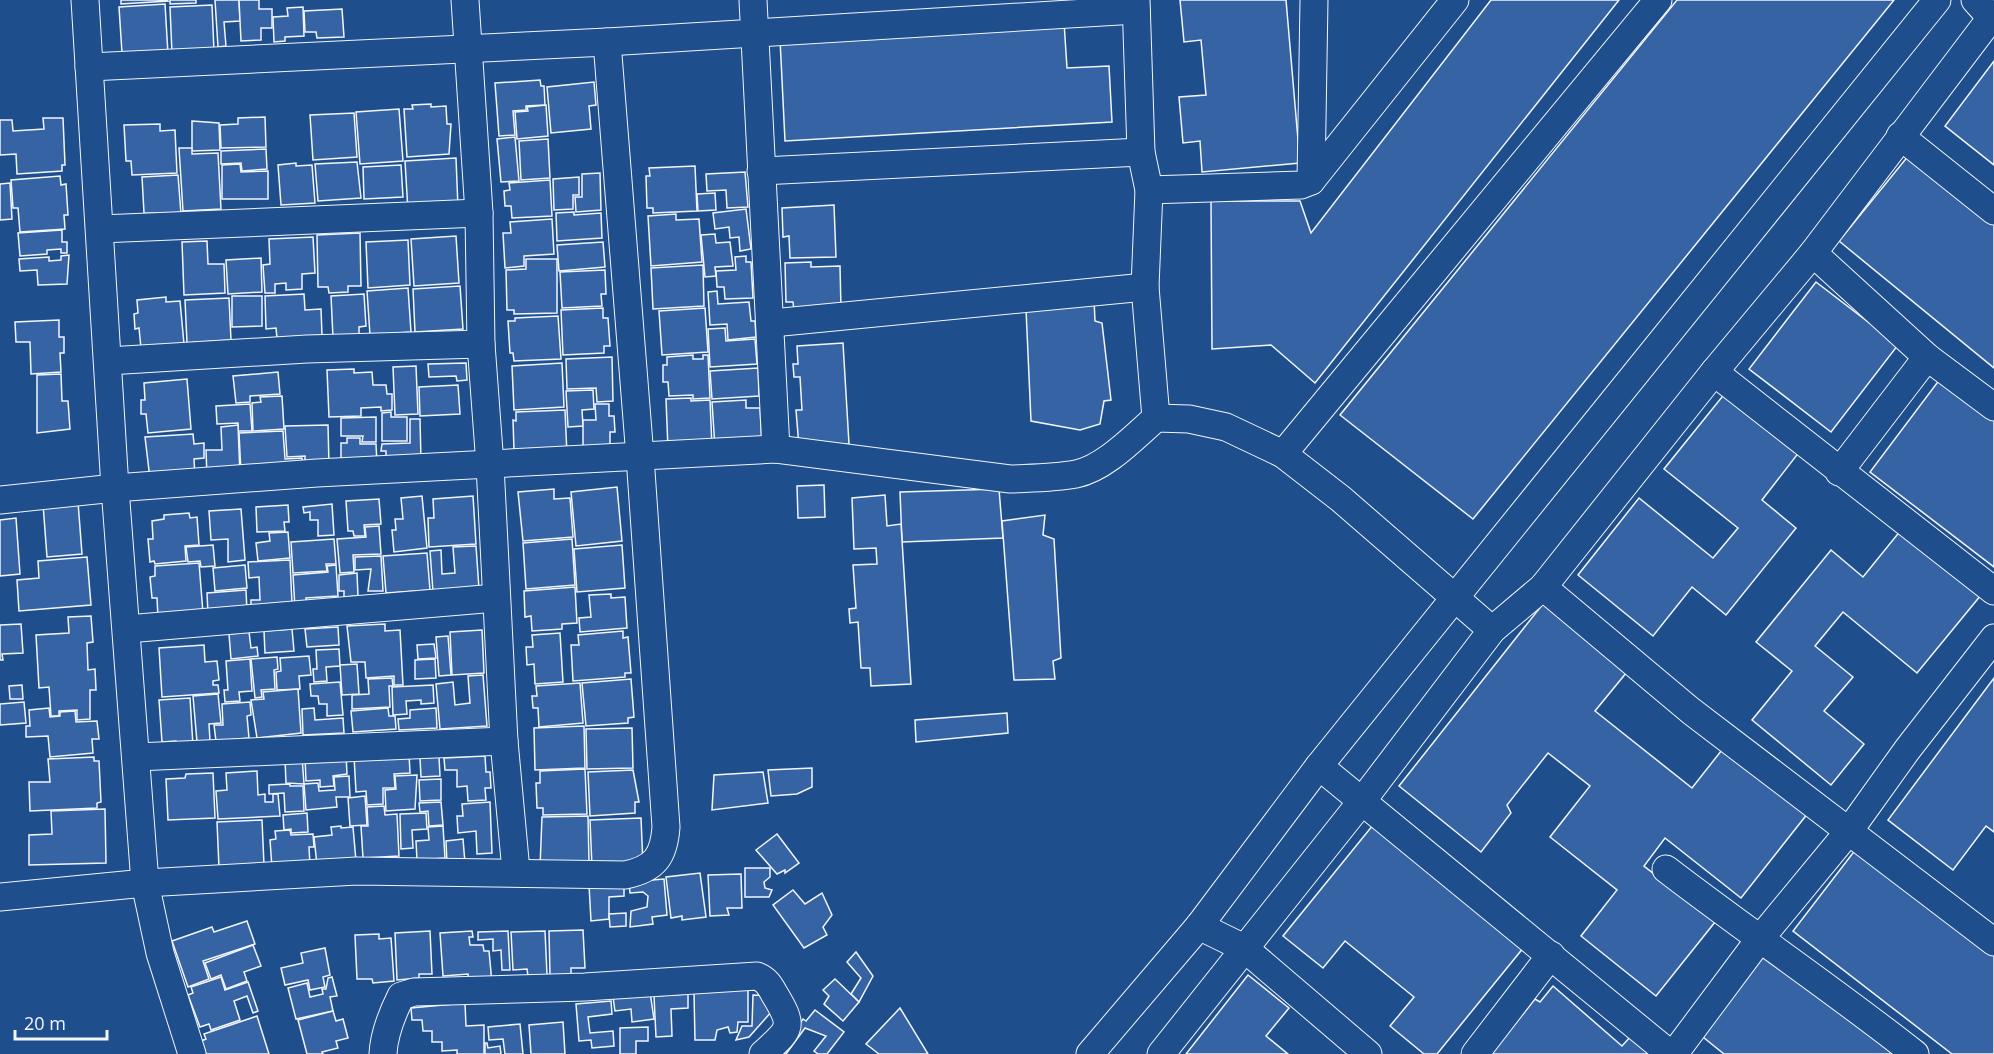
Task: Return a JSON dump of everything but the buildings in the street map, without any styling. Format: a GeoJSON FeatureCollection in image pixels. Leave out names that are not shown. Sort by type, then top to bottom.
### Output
{"type":"FeatureCollection","features":[{"type":"Feature","properties":{"kind":"street"},"geometry":{"type":"LineString","coordinates":[[85,0],[115,488],[145,883],[160,953],[192,1054]]}},
{"type":"Feature","properties":{"kind":"street"},"geometry":{"type":"LineString","coordinates":[[465,0],[479,213],[482,344],[504,741],[516,872]]}},
{"type":"Feature","properties":{"kind":"street"},"geometry":{"type":"LineString","coordinates":[[753,0],[761,171],[772,323],[776,449]]}},
{"type":"Feature","properties":{"kind":"street"},"geometry":{"type":"LineString","coordinates":[[1311,182],[1314,0]]}},
{"type":"Feature","properties":{"kind":"street"},"geometry":{"type":"LineString","coordinates":[[1149,190],[1301,185],[1311,182],[1455,0]]}},
{"type":"Feature","properties":{"kind":"street"},"geometry":{"type":"LineString","coordinates":[[1283,454],[1658,0]]}},
{"type":"Feature","properties":{"kind":"street"},"geometry":{"type":"LineString","coordinates":[[1090,1054],[1199,926],[1319,766],[1937,0]]}},
{"type":"Feature","properties":{"kind":"street"},"geometry":{"type":"LineString","coordinates":[[89,67],[607,42],[1136,5],[1142,152],[1149,190],[1145,287],[1156,418]]}},
{"type":"Feature","properties":{"kind":"street"},"geometry":{"type":"LineString","coordinates":[[1161,1054],[1362,801],[1492,630],[1543,587],[1714,372],[1814,253],[1988,13]]}},
{"type":"Feature","properties":{"kind":"street"},"geometry":{"type":"LineString","coordinates":[[0,897],[145,883],[357,871],[625,874],[644,871],[664,848],[666,827],[640,457],[607,42]]}},
{"type":"Feature","properties":{"kind":"street"},"geometry":{"type":"LineString","coordinates":[[1900,136],[1994,211]]}},
{"type":"Feature","properties":{"kind":"street"},"geometry":{"type":"LineString","coordinates":[[761,171],[1142,152]]}},
{"type":"Feature","properties":{"kind":"street"},"geometry":{"type":"LineString","coordinates":[[100,229],[479,213]]}},
{"type":"Feature","properties":{"kind":"street"},"geometry":{"type":"LineString","coordinates":[[1814,253],[1927,357],[1994,408]]}},
{"type":"Feature","properties":{"kind":"street"},"geometry":{"type":"LineString","coordinates":[[772,323],[1145,287]]}},
{"type":"Feature","properties":{"kind":"street"},"geometry":{"type":"LineString","coordinates":[[108,361],[307,349],[482,344]]}},
{"type":"Feature","properties":{"kind":"street"},"geometry":{"type":"LineString","coordinates":[[1839,472],[1927,357]]}},
{"type":"Feature","properties":{"kind":"street"},"geometry":{"type":"LineString","coordinates":[[1714,372],[1994,591]]}},
{"type":"Feature","properties":{"kind":"street"},"geometry":{"type":"LineString","coordinates":[[0,500],[115,488],[317,473],[776,449],[1010,479],[1028,479],[1078,474],[1118,452],[1156,418],[1189,419],[1226,427],[1283,454],[1457,597],[1492,630]]}},
{"type":"Feature","properties":{"kind":"street"},"geometry":{"type":"LineString","coordinates":[[1543,587],[1691,711],[1994,942]]}},
{"type":"Feature","properties":{"kind":"street"},"geometry":{"type":"LineString","coordinates":[[127,629],[496,598]]}},
{"type":"Feature","properties":{"kind":"street"},"geometry":{"type":"LineString","coordinates":[[1319,766],[1672,1054],[1758,940],[1849,831],[1907,750],[1994,638]]}},
{"type":"Feature","properties":{"kind":"street"},"geometry":{"type":"LineString","coordinates":[[136,757],[504,741]]}},
{"type":"Feature","properties":{"kind":"street"},"geometry":{"type":"LineString","coordinates":[[1666,869],[1758,940],[1863,1013],[1915,1054]]}},
{"type":"Feature","properties":{"kind":"street"},"geometry":{"type":"LineString","coordinates":[[1199,926],[1244,948],[1368,1054]]}},
{"type":"Feature","properties":{"kind":"street"},"geometry":{"type":"LineString","coordinates":[[1474,1054],[1551,955]]}},
{"type":"Feature","properties":{"kind":"street"},"geometry":{"type":"LineString","coordinates":[[383,1054],[387,1030],[394,1009],[401,996],[414,992],[585,987],[757,976],[766,980],[788,1017],[787,1029],[764,1054]]}}]}
